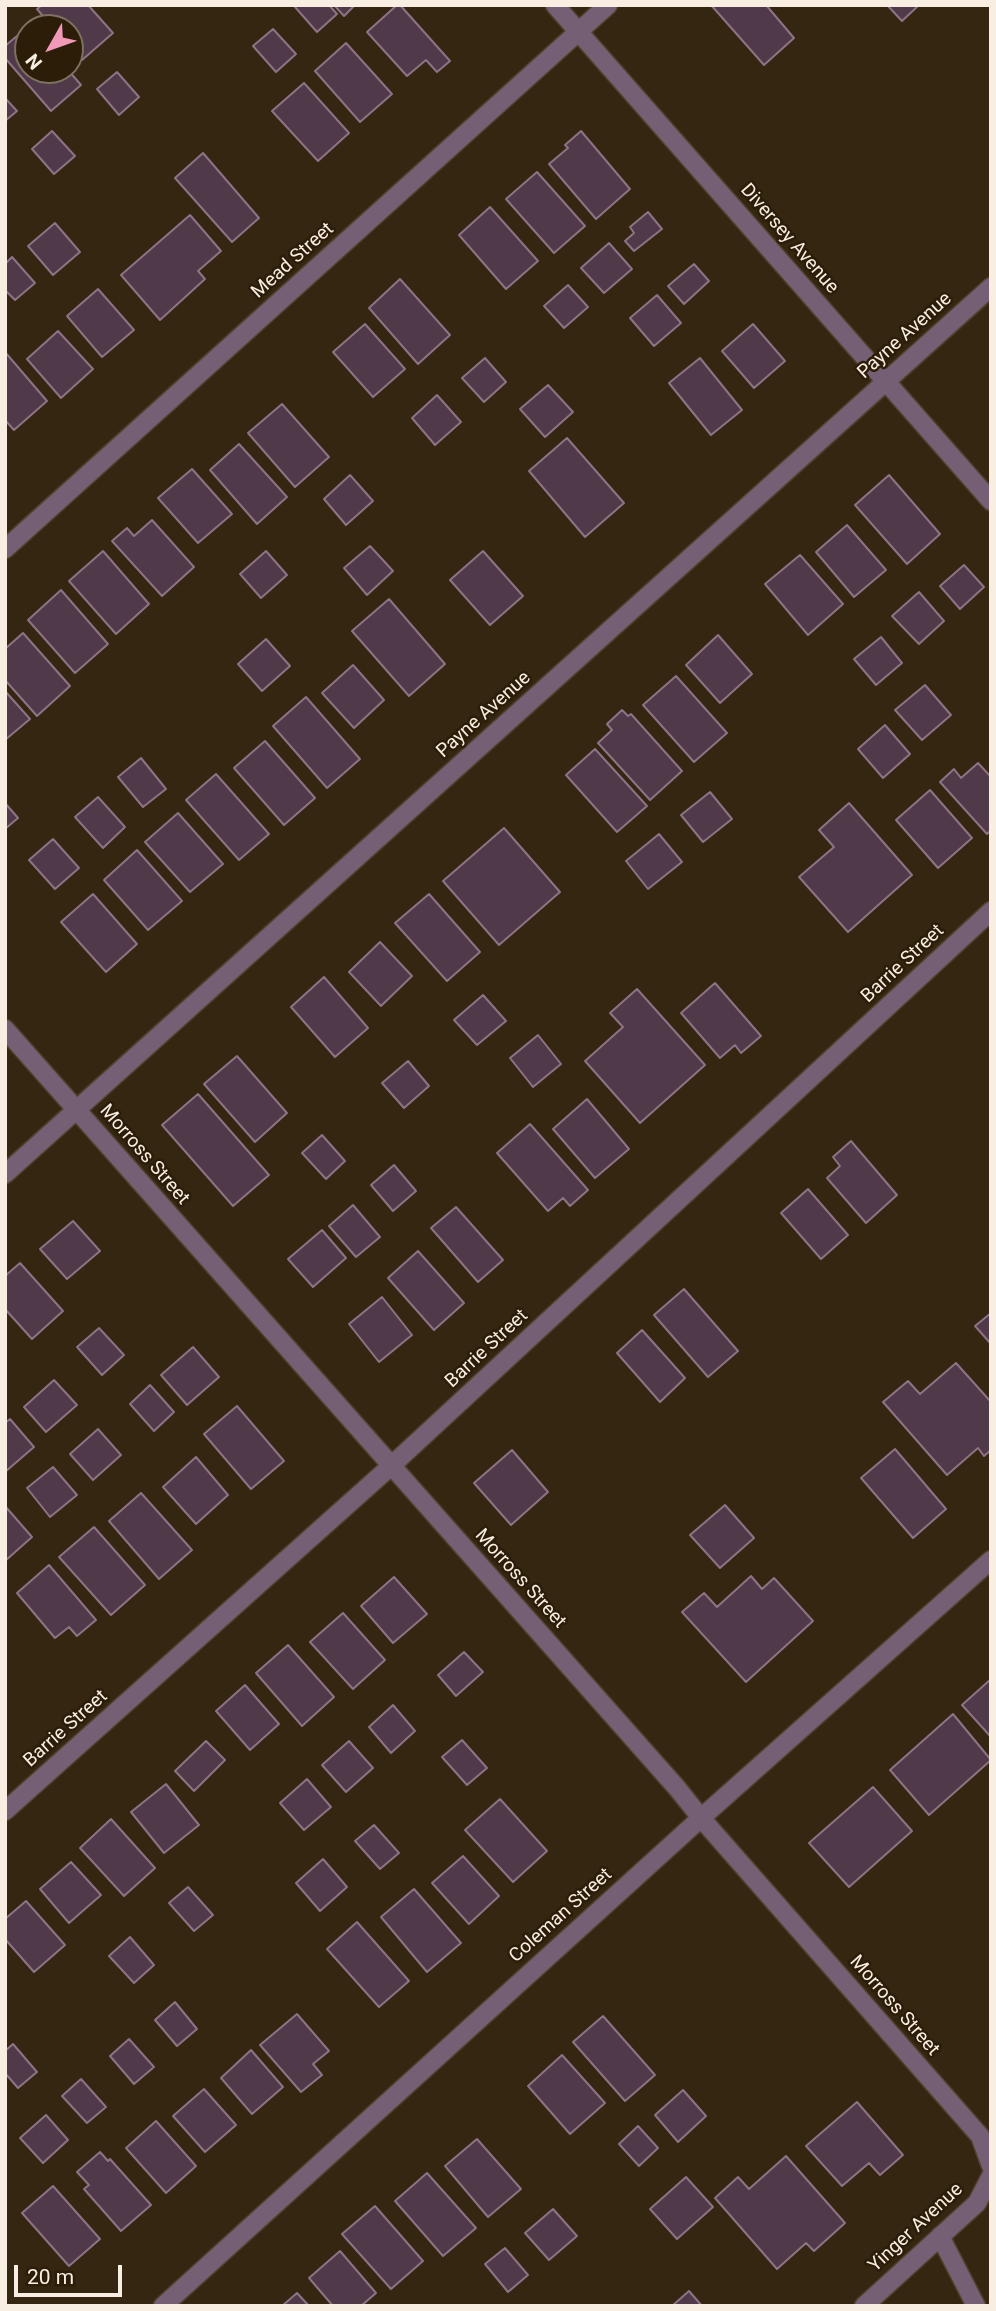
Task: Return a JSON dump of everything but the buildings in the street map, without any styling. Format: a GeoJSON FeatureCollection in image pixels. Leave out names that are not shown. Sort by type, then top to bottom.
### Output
{"type":"FeatureCollection","features":[{"type":"Feature","properties":{"kind":"street","name":"Diversey Avenue"},"geometry":{"type":"LineString","coordinates":[[555,5],[991,501]]}},
{"type":"Feature","properties":{"kind":"street","name":"Mead Street"},"geometry":{"type":"LineString","coordinates":[[5,549],[608,5]]}},
{"type":"Feature","properties":{"kind":"street","name":"Payne Avenue"},"geometry":{"type":"LineString","coordinates":[[5,1174],[991,287]]}},
{"type":"Feature","properties":{"kind":"street","name":"Barrie Street"},"geometry":{"type":"LineString","coordinates":[[5,1811],[391,1466],[991,911]]}},
{"type":"Feature","properties":{"kind":"street","name":"Morross Street"},"geometry":{"type":"LineString","coordinates":[[5,1029],[677,1787],[701,1818],[980,2136],[991,2166]]}},
{"type":"Feature","properties":{"kind":"street","name":"Coleman Street"},"geometry":{"type":"LineString","coordinates":[[163,2306],[701,1818],[991,1560]]}},
{"type":"Feature","properties":{"kind":"street","name":"Yinger Avenue"},"geometry":{"type":"LineString","coordinates":[[864,2306],[977,2203],[991,2176]]}},
{"type":"Feature","properties":{"kind":"street"},"geometry":{"type":"LineString","coordinates":[[940,2236],[976,2306]]}}]}
